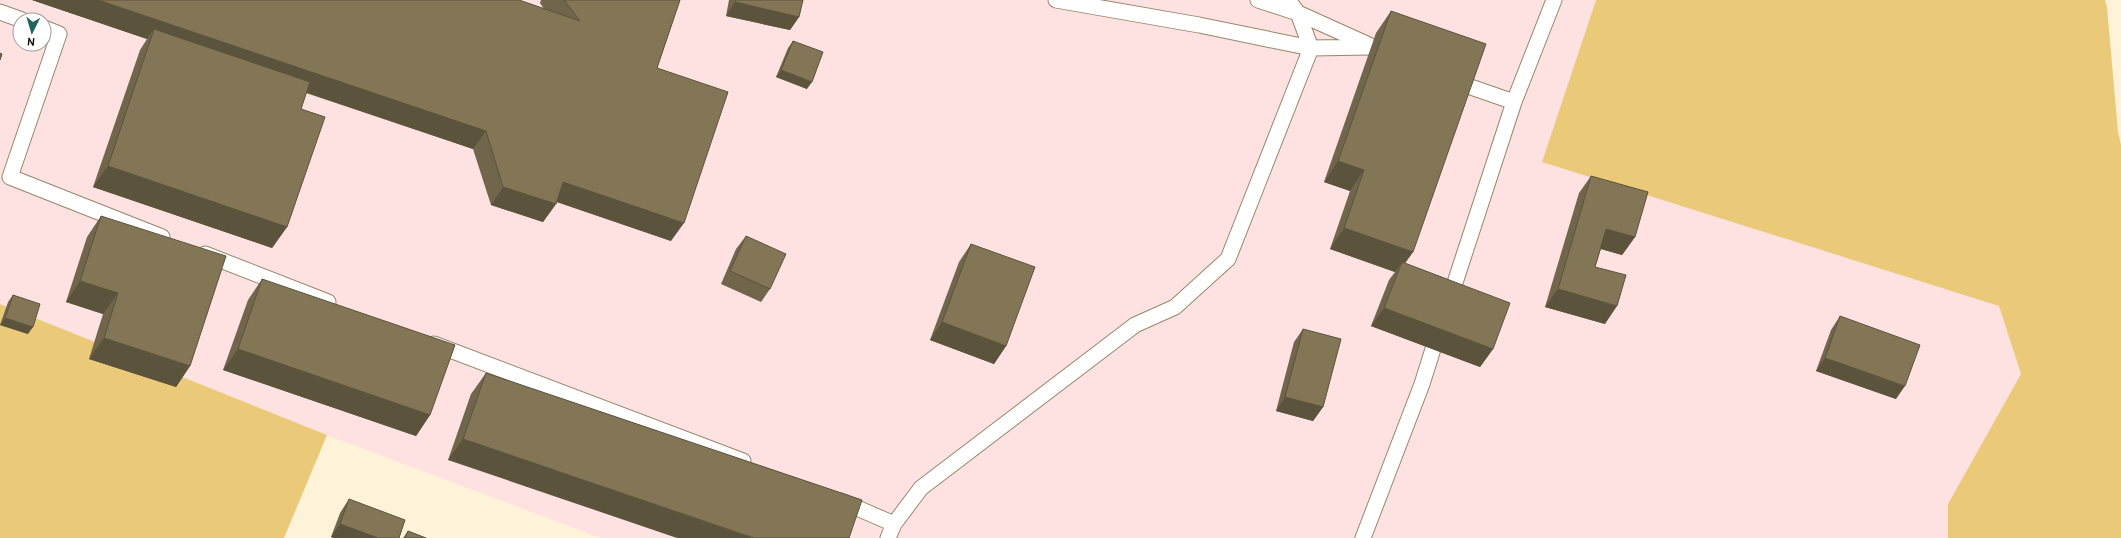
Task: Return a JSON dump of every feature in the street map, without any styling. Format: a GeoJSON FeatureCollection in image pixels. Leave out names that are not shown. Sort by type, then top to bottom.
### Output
{"type":"FeatureCollection","features":[{"type":"Feature","properties":{"kind":"lane"},"geometry":{"type":"LineString","coordinates":[[1056,0],[1199,25],[1311,48],[1371,47],[1298,13],[1258,0]]}},
{"type":"Feature","properties":{"kind":"lane"},"geometry":{"type":"LineString","coordinates":[[888,538],[894,524],[921,488],[1135,325],[1175,307],[1228,259],[1311,48],[1298,13],[1288,0]]}},
{"type":"Feature","properties":{"kind":"lane"},"geometry":{"type":"LineString","coordinates":[[1448,302],[1514,102],[1554,0]]}},
{"type":"Feature","properties":{"kind":"lane"},"geometry":{"type":"LineString","coordinates":[[0,12],[12,16]]}},
{"type":"Feature","properties":{"kind":"lane"},"geometry":{"type":"LineString","coordinates":[[52,31],[60,34],[10,176],[178,243]]}},
{"type":"Feature","properties":{"kind":"lane"},"geometry":{"type":"LineString","coordinates":[[1465,85],[1514,102]]}},
{"type":"Feature","properties":{"kind":"lane"},"geometry":{"type":"LineString","coordinates":[[193,249],[339,307]]}},
{"type":"Feature","properties":{"kind":"lane"},"geometry":{"type":"LineString","coordinates":[[420,338],[688,439],[754,466]]}},
{"type":"Feature","properties":{"kind":"lane"},"geometry":{"type":"LineString","coordinates":[[1363,538],[1422,384],[1433,349]]}},
{"type":"Feature","properties":{"kind":"lane"},"geometry":{"type":"LineString","coordinates":[[827,496],[894,524]]}},
{"type":"Feature","properties":{"kind":"shaded area"},"geometry":{"type":"Polygon","coordinates":[[[0,0],[1596,0],[1543,162],[1999,306],[2021,374],[1948,504],[1948,538],[601,538],[327,435],[0,304],[0,0]]]}},
{"type":"Feature","properties":{"kind":"shaded area"},"geometry":{"type":"Polygon","coordinates":[[[1596,0],[2105,0],[2107,7],[2118,132],[2121,145],[2121,538],[1948,538],[1948,504],[2021,374],[1999,306],[1542,162],[1596,0]]]}},
{"type":"Feature","properties":{"kind":"shaded area"},"geometry":{"type":"Polygon","coordinates":[[[0,304],[327,435],[284,538],[0,538],[0,304]]]}},
{"type":"Feature","properties":{"kind":"building"},"geometry":{"type":"Polygon","coordinates":[[[98,0],[519,0],[580,21],[564,0],[680,0],[657,68],[728,92],[684,223],[563,182],[556,204],[503,187],[486,131],[98,0]]]}},
{"type":"Feature","properties":{"kind":"building"},"geometry":{"type":"Polygon","coordinates":[[[735,0],[803,0],[799,17],[735,2],[735,0]]]}},
{"type":"Feature","properties":{"kind":"building"},"geometry":{"type":"Polygon","coordinates":[[[1391,11],[1486,44],[1413,252],[1344,228],[1364,170],[1338,161],[1391,11]]]}},
{"type":"Feature","properties":{"kind":"building"},"geometry":{"type":"Polygon","coordinates":[[[154,29],[310,82],[301,109],[325,117],[287,227],[108,166],[154,29]]]}},
{"type":"Feature","properties":{"kind":"building"},"geometry":{"type":"Polygon","coordinates":[[[793,41],[823,52],[812,82],[781,70],[793,41]]]}},
{"type":"Feature","properties":{"kind":"building"},"geometry":{"type":"Polygon","coordinates":[[[1591,176],[1648,192],[1635,237],[1606,229],[1595,267],[1626,275],[1617,306],[1558,289],[1591,176]]]}},
{"type":"Feature","properties":{"kind":"building"},"geometry":{"type":"Polygon","coordinates":[[[101,216],[226,256],[190,366],[104,338],[118,293],[80,281],[101,216]]]}},
{"type":"Feature","properties":{"kind":"building"},"geometry":{"type":"Polygon","coordinates":[[[746,236],[786,254],[770,289],[730,271],[746,236]]]}},
{"type":"Feature","properties":{"kind":"building"},"geometry":{"type":"Polygon","coordinates":[[[971,244],[1035,267],[1006,346],[942,322],[971,244]]]}},
{"type":"Feature","properties":{"kind":"building"},"geometry":{"type":"Polygon","coordinates":[[[1402,262],[1510,303],[1493,349],[1384,308],[1402,262]]]}},
{"type":"Feature","properties":{"kind":"building"},"geometry":{"type":"Polygon","coordinates":[[[262,279],[455,345],[430,415],[238,349],[262,279]]]}},
{"type":"Feature","properties":{"kind":"building"},"geometry":{"type":"Polygon","coordinates":[[[13,295],[40,304],[33,327],[5,318],[13,295]]]}},
{"type":"Feature","properties":{"kind":"building"},"geometry":{"type":"Polygon","coordinates":[[[1840,316],[1920,345],[1905,386],[1825,358],[1840,316]]]}},
{"type":"Feature","properties":{"kind":"building"},"geometry":{"type":"Polygon","coordinates":[[[1303,329],[1341,339],[1323,407],[1285,397],[1303,329]]]}},
{"type":"Feature","properties":{"kind":"building"},"geometry":{"type":"Polygon","coordinates":[[[486,373],[862,500],[849,538],[754,538],[463,439],[486,373]]]}},
{"type":"Feature","properties":{"kind":"building"},"geometry":{"type":"Polygon","coordinates":[[[349,499],[405,520],[399,538],[378,538],[340,524],[349,499]]]}},
{"type":"Feature","properties":{"kind":"building"},"geometry":{"type":"Polygon","coordinates":[[[408,531],[426,538],[405,538],[408,531]]]}}]}
